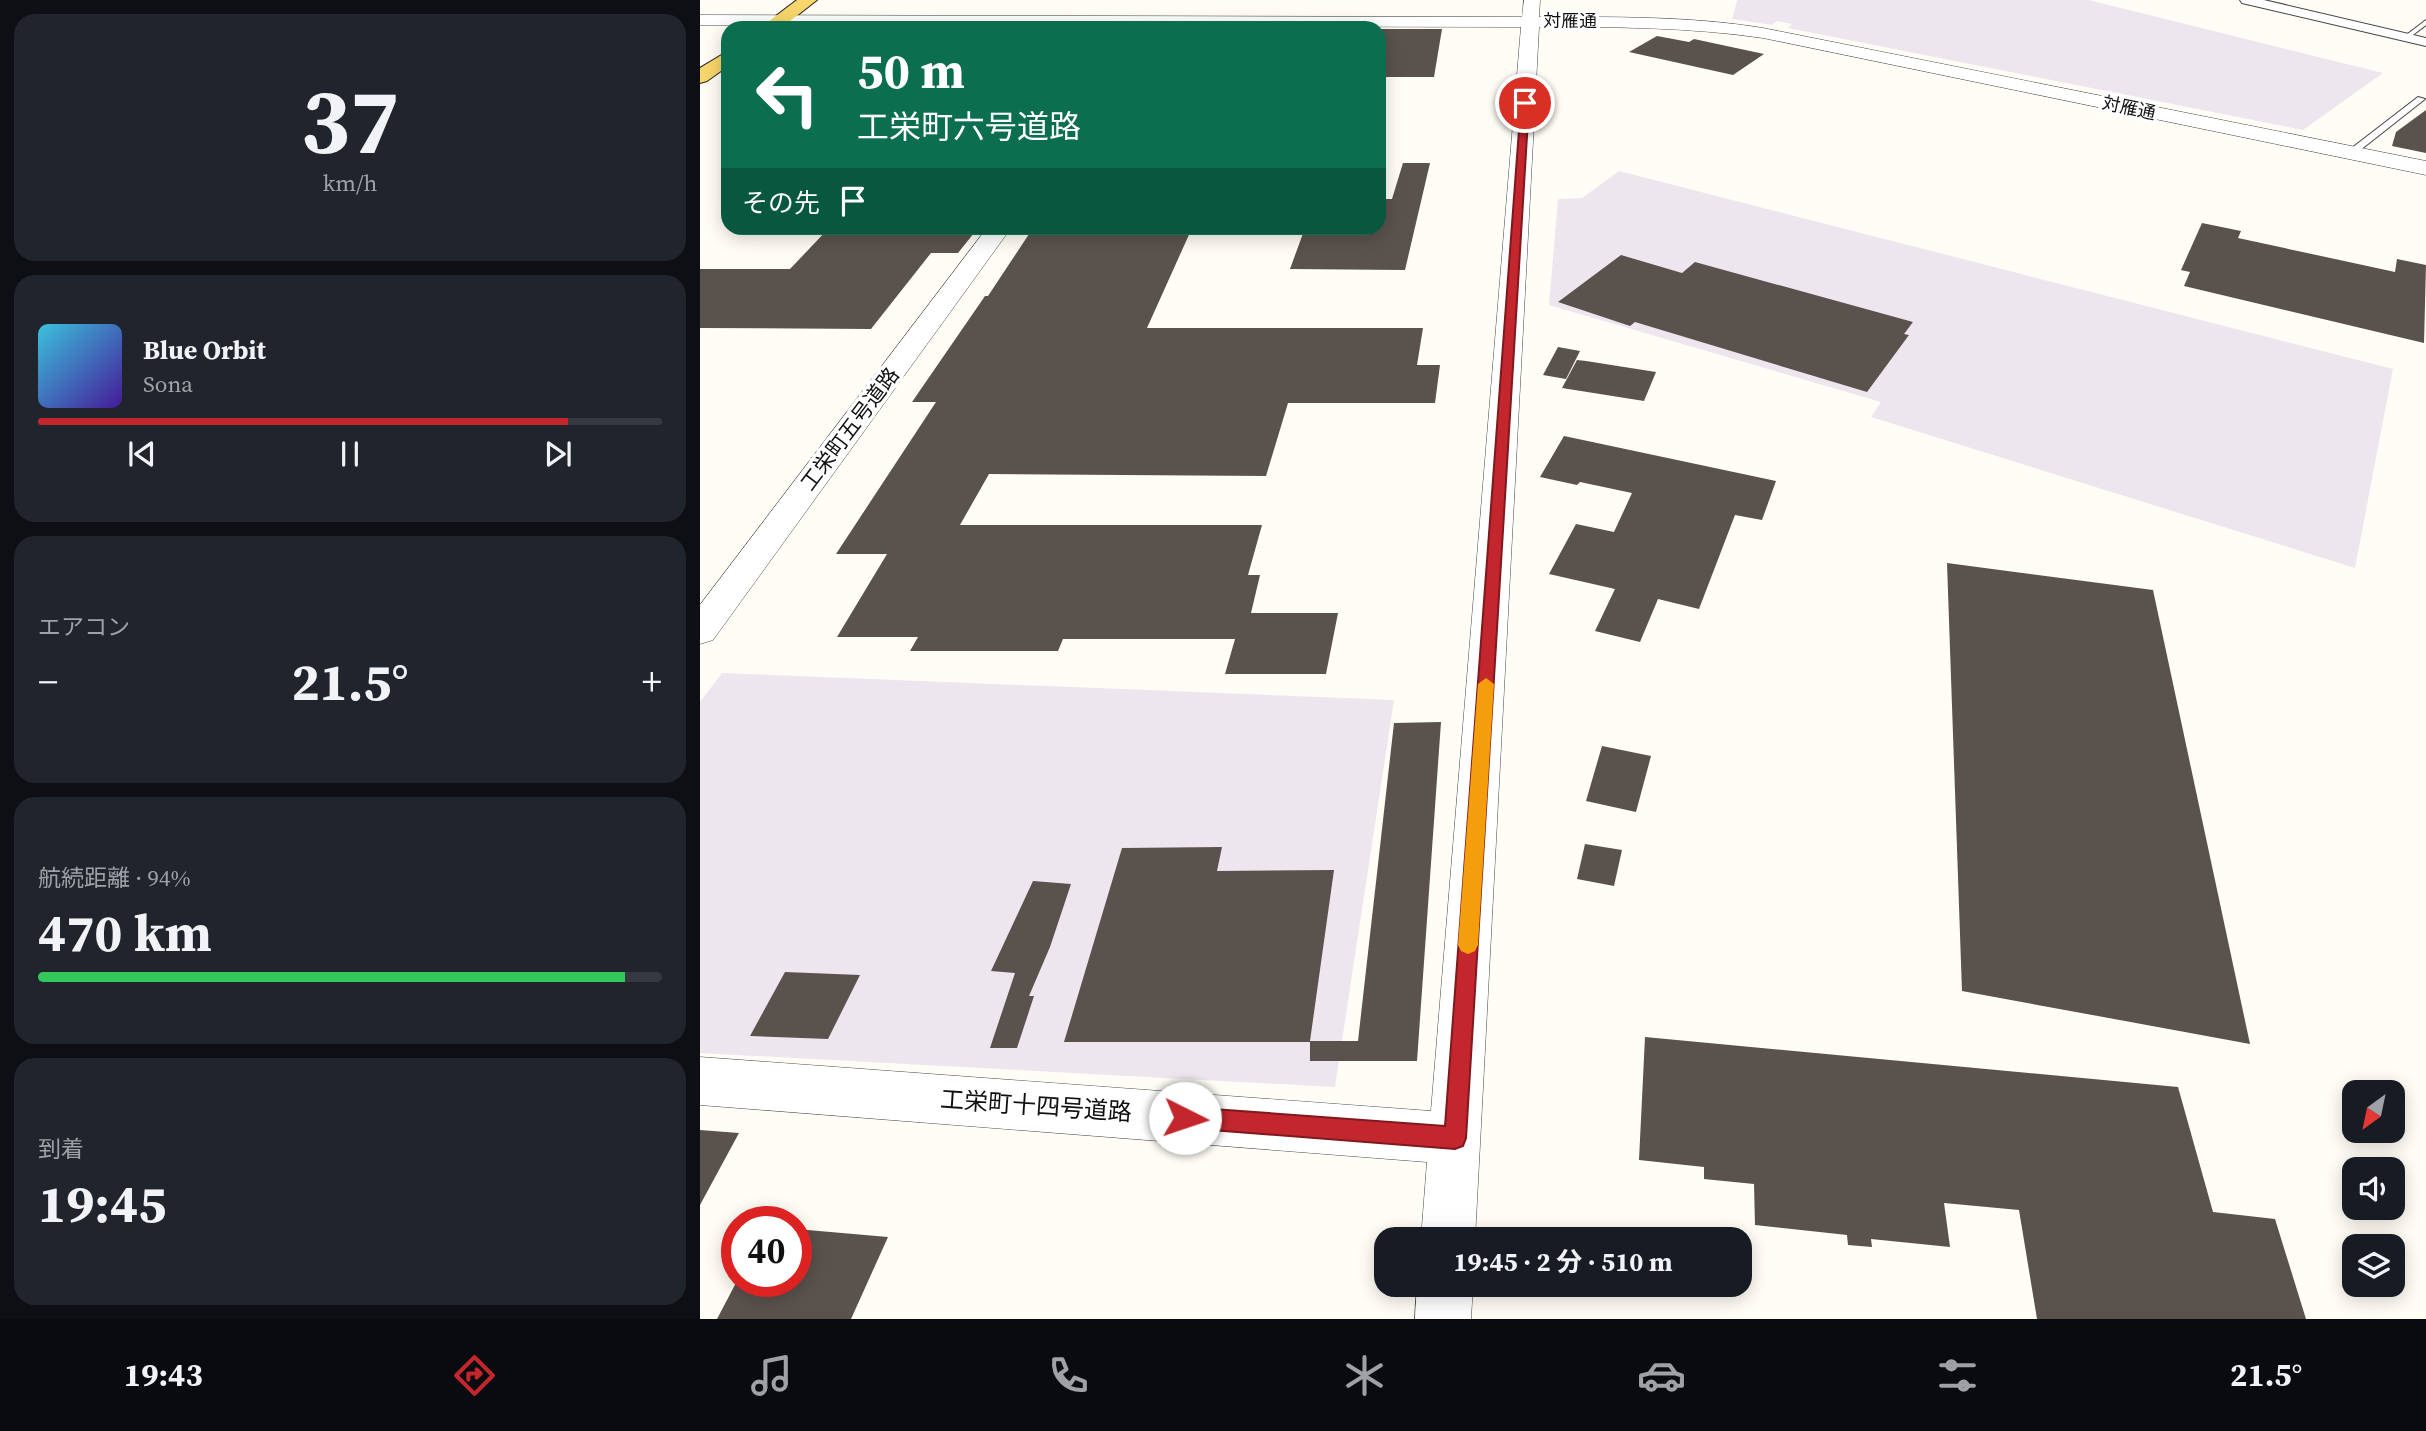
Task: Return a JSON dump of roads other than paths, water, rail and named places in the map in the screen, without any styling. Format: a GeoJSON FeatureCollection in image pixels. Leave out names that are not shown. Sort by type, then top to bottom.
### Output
{"type":"FeatureCollection","features":[{"type":"Feature","properties":{"kind":"main road"},"geometry":{"type":"LineString","coordinates":[[778,21],[808,0]]}},
{"type":"Feature","properties":{"kind":"main road"},"geometry":{"type":"LineString","coordinates":[[700,77],[721,62]]}},
{"type":"Feature","properties":{"kind":"street"},"geometry":{"type":"LineString","coordinates":[[1152,21],[1168,0]]}},
{"type":"Feature","properties":{"kind":"street"},"geometry":{"type":"LineString","coordinates":[[2247,0],[2426,42]]}},
{"type":"Feature","properties":{"kind":"street","name":"対雁通"},"geometry":{"type":"LineString","coordinates":[[1238,21],[1531,11],[1741,29],[2426,168]]}},
{"type":"Feature","properties":{"kind":"street"},"geometry":{"type":"LineString","coordinates":[[1449,1227],[1531,11]]}},
{"type":"Feature","properties":{"kind":"street","name":"対雁通"},"geometry":{"type":"LineString","coordinates":[[700,20],[721,21]]}},
{"type":"Feature","properties":{"kind":"street","name":"工栄町五号道路"},"geometry":{"type":"LineString","coordinates":[[700,631],[994,235]]}},
{"type":"Feature","properties":{"kind":"street","name":"工栄町十四号道路"},"geometry":{"type":"LineString","coordinates":[[700,1081],[1455,1138]]}},
{"type":"Feature","properties":{"kind":"street"},"geometry":{"type":"LineString","coordinates":[[1443,1319],[1444,1297]]}},
{"type":"Feature","properties":{"kind":"lane"},"geometry":{"type":"LineString","coordinates":[[2407,37],[2426,22]]}},
{"type":"Feature","properties":{"kind":"lane"},"geometry":{"type":"LineString","coordinates":[[2351,153],[2421,99]]}}]}
